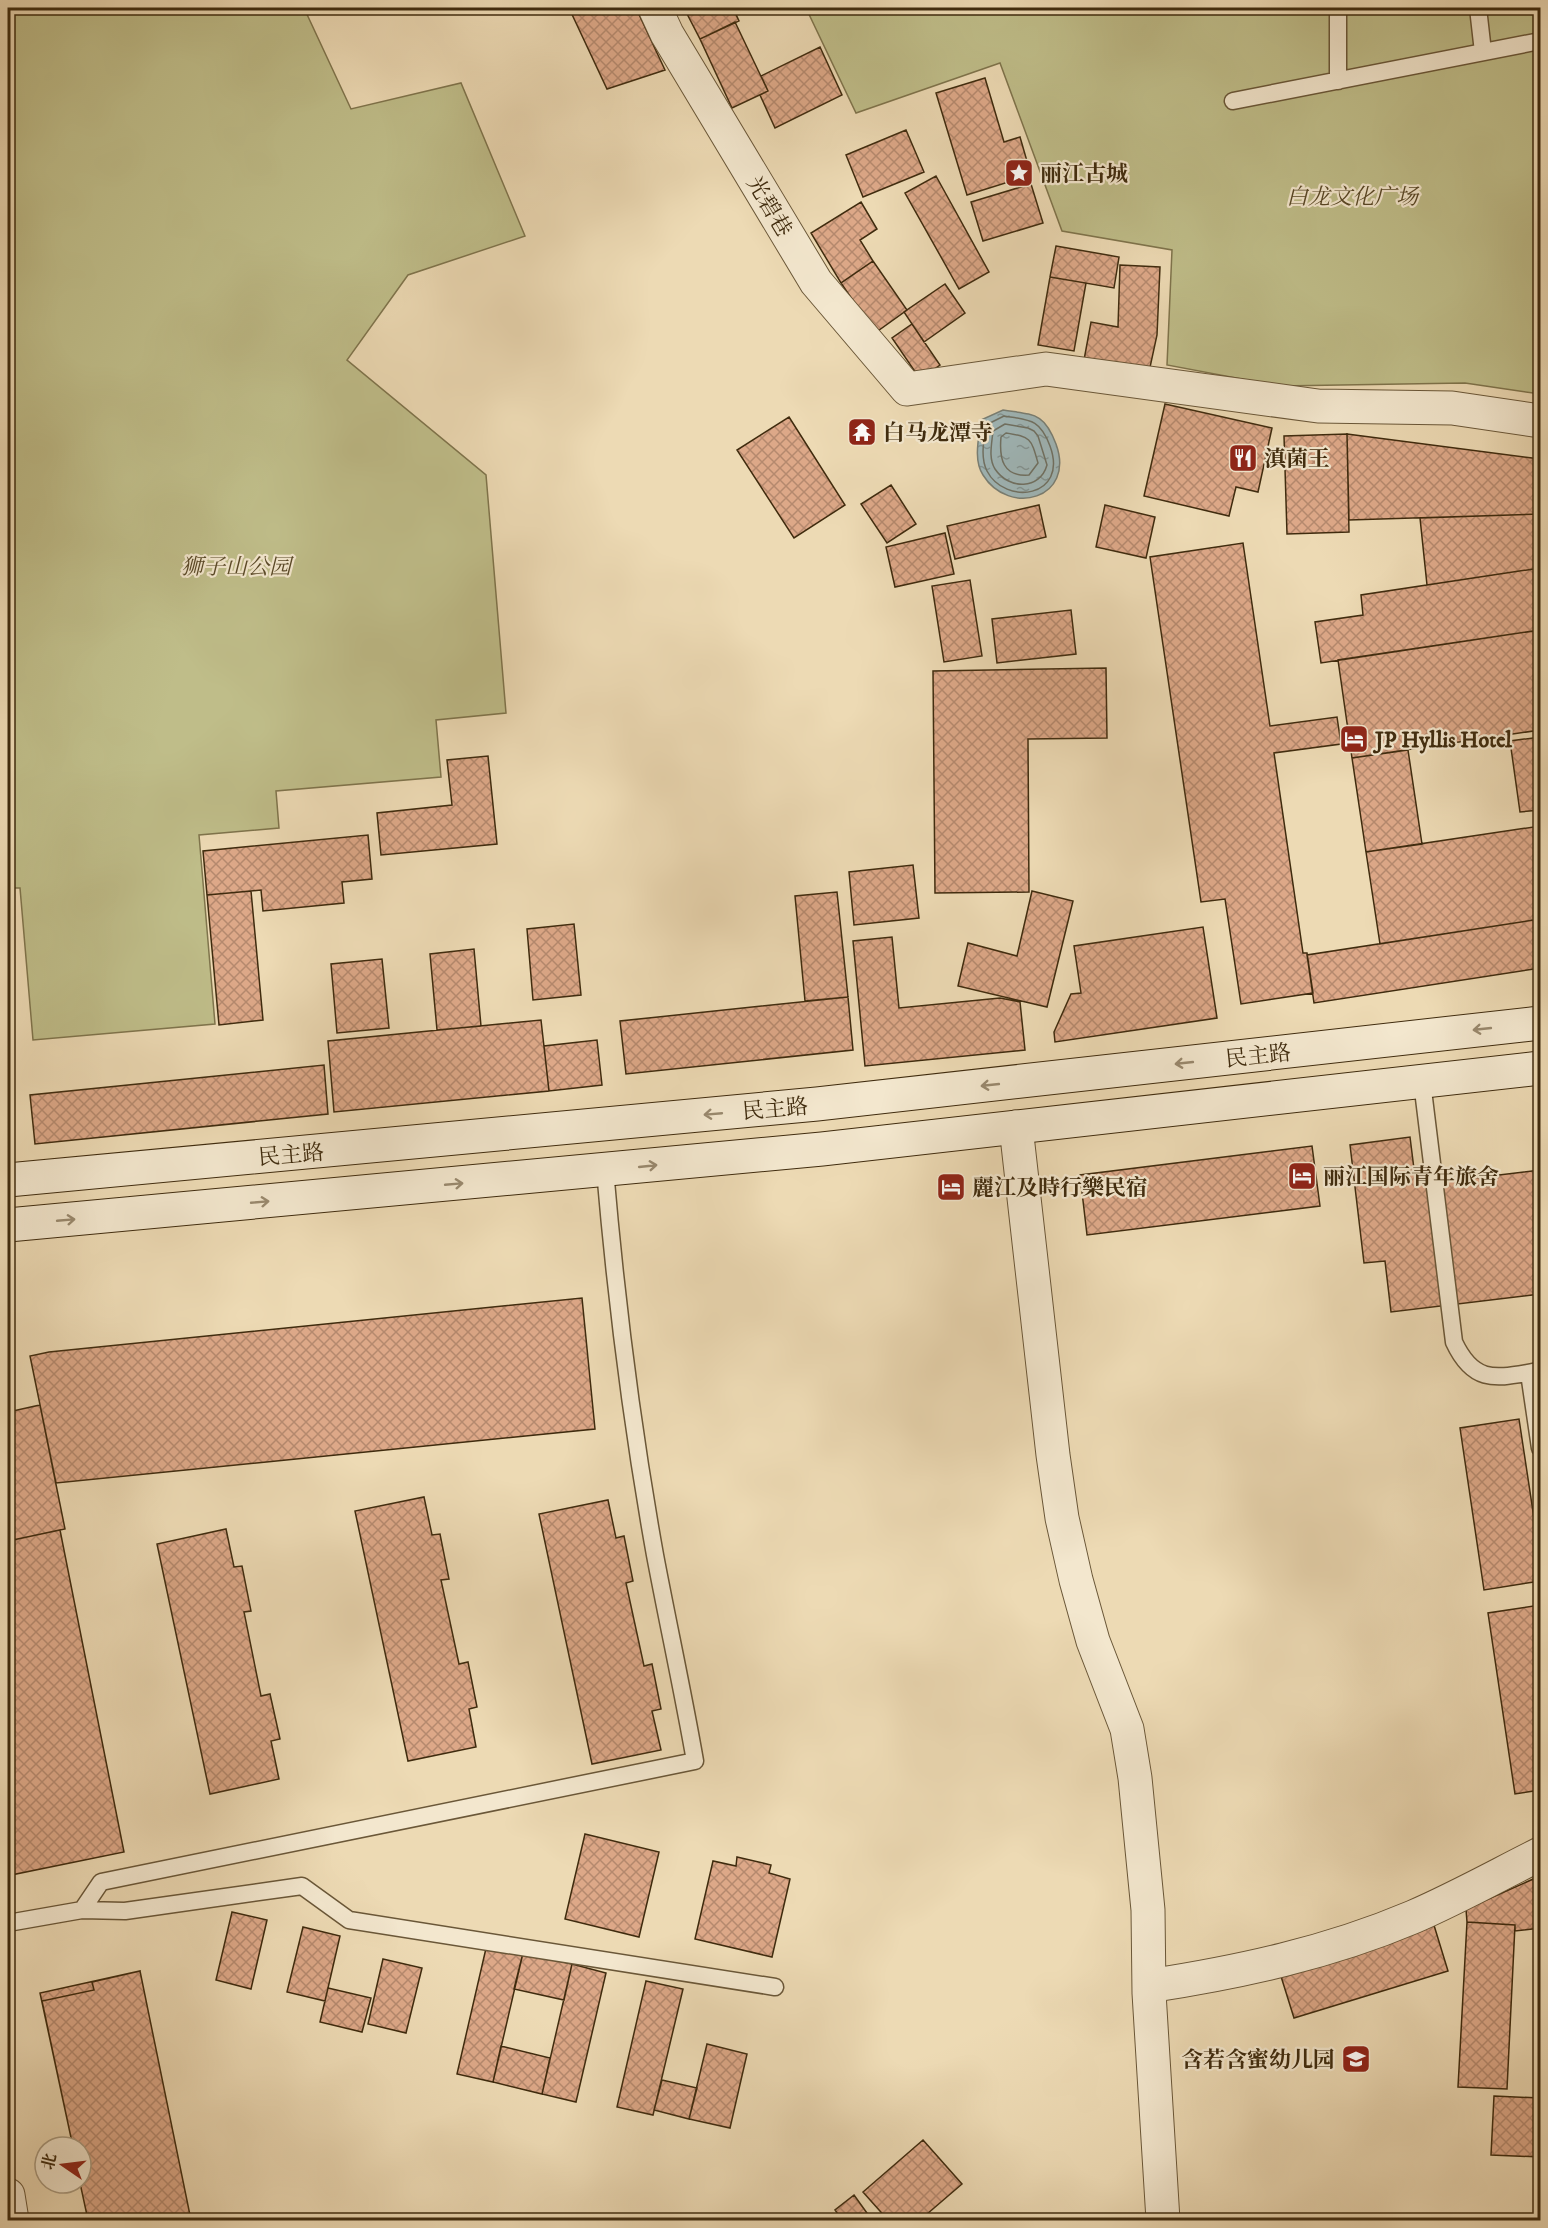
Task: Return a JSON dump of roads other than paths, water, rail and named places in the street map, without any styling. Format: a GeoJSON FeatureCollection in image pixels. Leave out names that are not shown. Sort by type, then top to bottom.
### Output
{"type":"FeatureCollection","features":[{"type":"Feature","properties":{"kind":"main road","name":"光碧巷"},"geometry":{"type":"LineString","coordinates":[[656,8],[667,34],[816,282],[907,389],[1046,369],[1318,406],[1452,408],[1540,421]]}},
{"type":"Feature","properties":{"kind":"main road","name":"民主路"},"geometry":{"type":"LineString","coordinates":[[8,1180],[817,1104],[1540,1023]]}},
{"type":"Feature","properties":{"kind":"main road","name":"民主路"},"geometry":{"type":"LineString","coordinates":[[8,1225],[822,1149],[1540,1068]]}},
{"type":"Feature","properties":{"kind":"main road"},"geometry":{"type":"LineString","coordinates":[[1016,1127],[1062,1518],[1093,1641],[1126,1729],[1135,1778],[1148,1910],[1149,1986],[1162,2220]]}},
{"type":"Feature","properties":{"kind":"main road"},"geometry":{"type":"LineString","coordinates":[[1149,1986],[1244,1970],[1295,1958],[1356,1939],[1415,1916],[1540,1854]]}},
{"type":"Feature","properties":{"kind":"main road"},"geometry":{"type":"LineString","coordinates":[[8,2195],[12,2220]]}},
{"type":"Feature","properties":{"kind":"lane"},"geometry":{"type":"LineString","coordinates":[[1338,8],[1338,81]]}},
{"type":"Feature","properties":{"kind":"lane"},"geometry":{"type":"LineString","coordinates":[[1478,8],[1483,52]]}},
{"type":"Feature","properties":{"kind":"lane"},"geometry":{"type":"LineString","coordinates":[[1233,101],[1540,41]]}},
{"type":"Feature","properties":{"kind":"lane"},"geometry":{"type":"LineString","coordinates":[[1422,1082],[1454,1342],[1468,1365],[1480,1374],[1493,1378],[1535,1372],[1540,1448]]}},
{"type":"Feature","properties":{"kind":"lane"},"geometry":{"type":"LineString","coordinates":[[82,1910],[101,1882],[695,1761],[636,1442],[621,1328],[605,1170]]}},
{"type":"Feature","properties":{"kind":"lane"},"geometry":{"type":"LineString","coordinates":[[8,1923],[82,1910],[125,1911],[302,1886],[349,1920],[775,1987]]}},
{"type":"Feature","properties":{"kind":"water"},"geometry":{"type":"Polygon","coordinates":[[[1003,410],[1023,413],[1042,420],[1056,444],[1060,463],[1057,478],[1049,489],[1037,496],[1023,498],[1008,496],[994,488],[980,469],[978,448],[981,420],[1003,410]]]}},
{"type":"Feature","properties":{"kind":"place","name":"丽江古城"},"geometry":{"type":"Point","coordinates":[1019,173]}},
{"type":"Feature","properties":{"kind":"place","name":"白马龙潭寺"},"geometry":{"type":"Point","coordinates":[862,432]}},
{"type":"Feature","properties":{"kind":"place","name":"滇菌王"},"geometry":{"type":"Point","coordinates":[1243,458]}},
{"type":"Feature","properties":{"kind":"place","name":"JP Hyllis Hotel"},"geometry":{"type":"Point","coordinates":[1354,739]}},
{"type":"Feature","properties":{"kind":"place","name":"丽江国际青年旅舍"},"geometry":{"type":"Point","coordinates":[1302,1176]}},
{"type":"Feature","properties":{"kind":"place","name":"麗江及時行樂民宿"},"geometry":{"type":"Point","coordinates":[951,1187]}},
{"type":"Feature","properties":{"kind":"place","name":"含若含蜜幼儿园"},"geometry":{"type":"Point","coordinates":[1356,2059]}},
{"type":"Feature","properties":{"kind":"park label","name":"白龙文化广场"},"geometry":{"type":"Point","coordinates":[1352,196]}},
{"type":"Feature","properties":{"kind":"park label","name":"狮子山公园"},"geometry":{"type":"Point","coordinates":[236,566]}}]}
